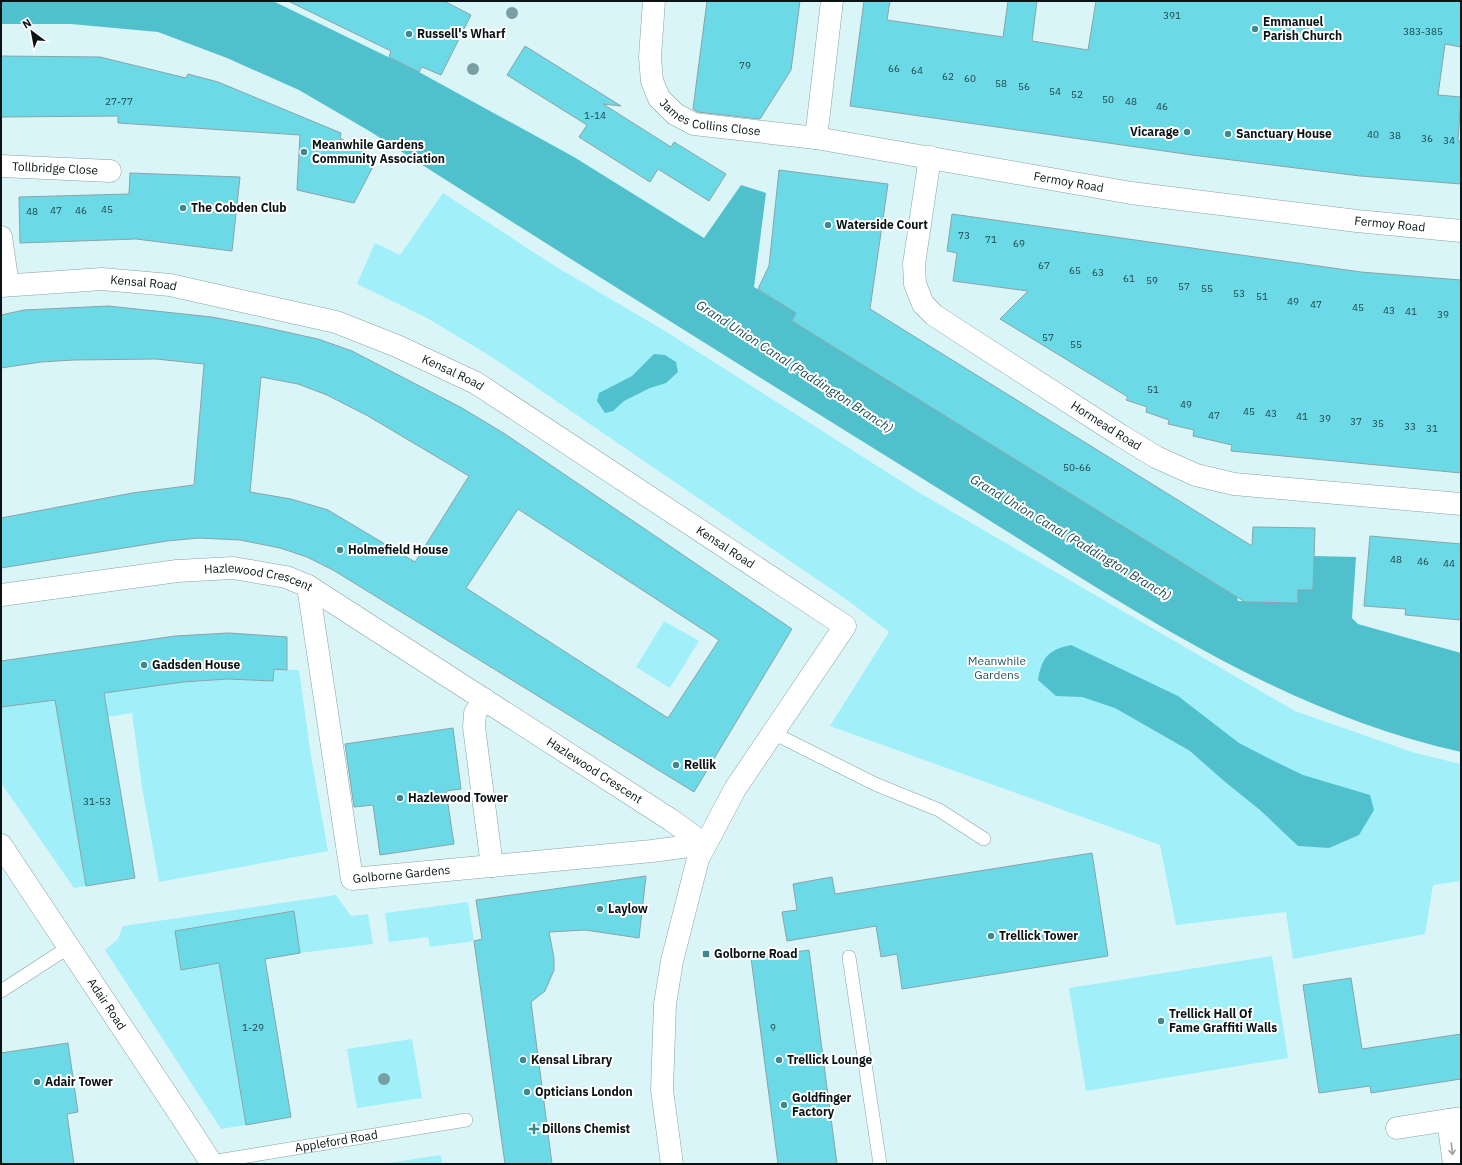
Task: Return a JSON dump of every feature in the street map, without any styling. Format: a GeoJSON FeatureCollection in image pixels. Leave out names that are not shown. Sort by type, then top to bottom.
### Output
{"type":"FeatureCollection","features":[{"type":"Feature","properties":{"kind":"street","name":"James Collins Close"},"geometry":{"type":"LineString","coordinates":[[654,1],[650,57],[652,81],[659,98],[675,114],[694,124],[816,138]]}},
{"type":"Feature","properties":{"kind":"street"},"geometry":{"type":"LineString","coordinates":[[816,138],[832,1]]}},
{"type":"Feature","properties":{"kind":"street","name":"Fermoy Road"},"geometry":{"type":"LineString","coordinates":[[816,138],[930,156],[1131,193],[1357,221],[1461,231]]}},
{"type":"Feature","properties":{"kind":"street","name":"Hormead Road"},"geometry":{"type":"LineString","coordinates":[[930,156],[914,264],[915,284],[923,304],[934,315],[1156,457],[1196,475],[1234,484],[1461,504]]}},
{"type":"Feature","properties":{"kind":"street","name":"Tollbridge Close"},"geometry":{"type":"LineString","coordinates":[[1,166],[110,171]]}},
{"type":"Feature","properties":{"kind":"street"},"geometry":{"type":"LineString","coordinates":[[1,237],[5,285]]}},
{"type":"Feature","properties":{"kind":"street","name":"Kensal Road"},"geometry":{"type":"LineString","coordinates":[[5,285],[102,279],[170,285],[336,322],[396,346],[476,383],[845,626],[773,733]]}},
{"type":"Feature","properties":{"kind":"street","name":"Hazlewood Crescent"},"geometry":{"type":"LineString","coordinates":[[1,595],[177,571],[233,568],[286,577],[308,586],[671,820],[704,844]]}},
{"type":"Feature","properties":{"kind":"street","name":"Golborne Gardens"},"geometry":{"type":"LineString","coordinates":[[308,586],[352,879],[652,852],[704,844]]}},
{"type":"Feature","properties":{"kind":"street"},"geometry":{"type":"LineString","coordinates":[[484,699],[475,713],[474,726],[492,866]]}},
{"type":"Feature","properties":{"kind":"street"},"geometry":{"type":"LineString","coordinates":[[672,1164],[662,1090],[665,1004],[672,961],[698,860],[704,844],[734,789],[773,733]]}},
{"type":"Feature","properties":{"kind":"street"},"geometry":{"type":"LineString","coordinates":[[652,852],[671,820]]}},
{"type":"Feature","properties":{"kind":"street","name":"Adair Road"},"geometry":{"type":"LineString","coordinates":[[1,845],[210,1163]]}},
{"type":"Feature","properties":{"kind":"street"},"geometry":{"type":"LineString","coordinates":[[1397,1128],[1454,1119],[1454,1164]]}},
{"type":"Feature","properties":{"kind":"lane"},"geometry":{"type":"LineString","coordinates":[[773,733],[875,784],[939,810],[984,839]]}},
{"type":"Feature","properties":{"kind":"lane"},"geometry":{"type":"LineString","coordinates":[[1,991],[69,947]]}},
{"type":"Feature","properties":{"kind":"lane"},"geometry":{"type":"LineString","coordinates":[[849,957],[880,1164]]}},
{"type":"Feature","properties":{"kind":"lane","name":"Appleford Road"},"geometry":{"type":"LineString","coordinates":[[210,1163],[466,1120]]}},
{"type":"Feature","properties":{"kind":"green space","name":"Meanwhile Gardens"},"geometry":{"type":"Polygon","coordinates":[[[443,193],[553,265],[665,331],[918,492],[1295,711],[1415,753],[1461,764],[1461,881],[1433,885],[1425,934],[1293,959],[1286,912],[1176,925],[1160,845],[830,726],[889,632],[850,602],[495,359],[427,318],[357,284],[375,243],[400,255],[443,193]]]}},
{"type":"Feature","properties":{"kind":"green space"},"geometry":{"type":"Polygon","coordinates":[[[664,621],[699,641],[670,688],[636,667],[664,621]]]}},
{"type":"Feature","properties":{"kind":"green space"},"geometry":{"type":"Polygon","coordinates":[[[274,669],[299,670],[311,756],[328,851],[159,882],[142,787],[132,713],[59,725],[86,886],[74,888],[1,783],[1,707],[183,682],[228,679],[273,681],[274,669]]]}},
{"type":"Feature","properties":{"kind":"green space"},"geometry":{"type":"Polygon","coordinates":[[[336,895],[351,916],[368,914],[373,944],[300,953],[293,911],[175,931],[181,969],[219,963],[246,1125],[221,1129],[105,950],[118,939],[123,926],[336,895]]]}},
{"type":"Feature","properties":{"kind":"green space"},"geometry":{"type":"Polygon","coordinates":[[[468,902],[474,941],[430,947],[428,937],[389,942],[385,913],[468,902]]]}},
{"type":"Feature","properties":{"kind":"green space"},"geometry":{"type":"Polygon","coordinates":[[[1272,956],[1288,1058],[1086,1091],[1069,988],[1272,956]]]}},
{"type":"Feature","properties":{"kind":"green space"},"geometry":{"type":"Polygon","coordinates":[[[412,1039],[422,1098],[357,1108],[347,1049],[412,1039]]]}},
{"type":"Feature","properties":{"kind":"green space"},"geometry":{"type":"Polygon","coordinates":[[[441,1155],[442,1164],[381,1164],[441,1155]]]}},
{"type":"Feature","properties":{"kind":"water","name":"Grand Union Canal (Paddington Branch)"},"geometry":{"type":"Polygon","coordinates":[[[1,1],[273,1],[419,72],[574,157],[704,238],[741,185],[766,193],[754,287],[796,313],[792,321],[1237,597],[1238,601],[1298,603],[1298,590],[1313,590],[1314,556],[1356,557],[1352,618],[1358,624],[1461,653],[1461,752],[1391,733],[1323,708],[1257,678],[1192,644],[1129,608],[585,268],[371,132],[299,90],[227,58],[158,32],[71,24],[1,24],[1,1]]]}},
{"type":"Feature","properties":{"kind":"water"},"geometry":{"type":"Polygon","coordinates":[[[654,354],[665,355],[676,362],[678,372],[666,383],[650,388],[624,401],[613,411],[605,413],[597,401],[599,393],[632,376],[654,354]]]}},
{"type":"Feature","properties":{"kind":"water"},"geometry":{"type":"Polygon","coordinates":[[[1071,645],[1178,696],[1239,743],[1278,763],[1303,775],[1370,795],[1374,810],[1359,835],[1329,848],[1298,846],[1260,810],[1190,751],[1115,708],[1082,697],[1056,696],[1038,680],[1040,672],[1047,656],[1057,649],[1071,645]]]}},
{"type":"Feature","properties":{"kind":"building","name":"Russell's Wharf"},"geometry":{"type":"Polygon","coordinates":[[[288,1],[444,1],[471,15],[441,75],[422,67],[419,72],[389,57],[391,51],[288,1]]]}},
{"type":"Feature","properties":{"kind":"building"},"geometry":{"type":"Polygon","coordinates":[[[707,1],[800,1],[791,70],[760,119],[698,112],[693,109],[707,1]]]}},
{"type":"Feature","properties":{"kind":"building"},"geometry":{"type":"Polygon","coordinates":[[[864,1],[890,1],[887,20],[1003,37],[1008,1],[1037,1],[1032,41],[1088,50],[1096,1],[1461,1],[1461,47],[1445,44],[1438,95],[1461,97],[1458,141],[1461,141],[1461,184],[1360,176],[1192,155],[850,106],[864,1]]]}},
{"type":"Feature","properties":{"kind":"building"},"geometry":{"type":"Polygon","coordinates":[[[525,46],[621,106],[603,104],[671,147],[674,142],[726,174],[709,201],[658,169],[650,182],[579,137],[587,125],[507,75],[525,46]]]}},
{"type":"Feature","properties":{"kind":"building"},"geometry":{"type":"Polygon","coordinates":[[[1,56],[100,57],[186,78],[188,74],[218,82],[341,133],[340,138],[377,159],[354,203],[297,190],[300,135],[118,123],[118,116],[1,117],[1,56]]]}},
{"type":"Feature","properties":{"kind":"building"},"geometry":{"type":"Polygon","coordinates":[[[779,170],[888,184],[870,309],[1252,546],[1253,527],[1315,528],[1313,590],[1298,590],[1298,603],[1245,602],[792,321],[796,313],[758,289],[769,266],[779,170]]]}},
{"type":"Feature","properties":{"kind":"building"},"geometry":{"type":"Polygon","coordinates":[[[130,173],[240,177],[232,251],[136,239],[20,243],[19,197],[129,194],[130,173]]]}},
{"type":"Feature","properties":{"kind":"building"},"geometry":{"type":"Polygon","coordinates":[[[952,214],[1361,272],[1461,280],[1461,473],[1231,451],[1232,445],[1193,436],[1194,430],[1168,424],[1169,420],[1146,412],[1147,407],[1126,400],[1128,397],[1000,319],[1028,291],[953,281],[957,253],[947,251],[952,214]]]}},
{"type":"Feature","properties":{"kind":"building","name":"Holmefield House"},"geometry":{"type":"Polygon","coordinates":[[[108,306],[212,317],[318,339],[352,351],[462,408],[505,434],[792,629],[694,792],[333,570],[307,557],[280,548],[240,540],[199,538],[167,541],[1,568],[1,518],[132,493],[194,485],[204,364],[156,359],[74,360],[41,362],[1,368],[1,315],[24,310],[108,306]],[[261,377],[250,492],[291,499],[328,510],[415,562],[469,476],[368,416],[327,395],[298,384],[261,377]],[[518,509],[466,588],[668,718],[719,640],[518,509]]]}},
{"type":"Feature","properties":{"kind":"building"},"geometry":{"type":"Polygon","coordinates":[[[1370,536],[1461,544],[1461,620],[1405,615],[1406,609],[1364,606],[1370,536]]]}},
{"type":"Feature","properties":{"kind":"building"},"geometry":{"type":"Polygon","coordinates":[[[229,633],[287,637],[287,670],[274,669],[273,681],[228,679],[183,682],[104,693],[135,878],[86,886],[55,700],[1,707],[1,661],[175,636],[229,633]]]}},
{"type":"Feature","properties":{"kind":"building","name":"Hazlewood Tower"},"geometry":{"type":"Polygon","coordinates":[[[453,728],[461,789],[446,791],[454,844],[380,855],[373,805],[354,807],[345,744],[453,728]]]}},
{"type":"Feature","properties":{"kind":"building","name":"Trellick Tower"},"geometry":{"type":"Polygon","coordinates":[[[1092,853],[1108,956],[902,989],[897,954],[881,957],[876,926],[787,941],[782,912],[797,910],[793,884],[832,877],[835,894],[1092,853]]]}},
{"type":"Feature","properties":{"kind":"building"},"geometry":{"type":"Polygon","coordinates":[[[646,876],[639,938],[585,930],[549,932],[554,958],[554,970],[545,991],[531,1002],[552,1164],[505,1164],[474,941],[482,939],[476,900],[646,876]]]}},
{"type":"Feature","properties":{"kind":"building"},"geometry":{"type":"Polygon","coordinates":[[[294,911],[300,953],[265,959],[291,1117],[246,1125],[219,963],[181,970],[175,931],[294,911]]]}},
{"type":"Feature","properties":{"kind":"building"},"geometry":{"type":"Polygon","coordinates":[[[809,950],[837,1164],[778,1164],[751,958],[809,950]]]}},
{"type":"Feature","properties":{"kind":"building"},"geometry":{"type":"Polygon","coordinates":[[[1351,978],[1362,1049],[1461,1034],[1461,1079],[1371,1093],[1370,1086],[1319,1093],[1303,985],[1351,978]]]}},
{"type":"Feature","properties":{"kind":"building","name":"Adair Tower"},"geometry":{"type":"Polygon","coordinates":[[[68,1043],[78,1112],[67,1114],[74,1164],[1,1164],[1,1053],[68,1043]]]}},
{"type":"Feature","properties":{"kind":"place","name":"Emmanuel Parish Church"},"geometry":{"type":"Point","coordinates":[1255,29]}},
{"type":"Feature","properties":{"kind":"place","name":"Russell's Wharf"},"geometry":{"type":"Point","coordinates":[409,34]}},
{"type":"Feature","properties":{"kind":"place","name":"Vicarage"},"geometry":{"type":"Point","coordinates":[1187,132]}},
{"type":"Feature","properties":{"kind":"place","name":"Sanctuary House"},"geometry":{"type":"Point","coordinates":[1228,134]}},
{"type":"Feature","properties":{"kind":"place","name":"Meanwhile Gardens Community Association"},"geometry":{"type":"Point","coordinates":[304,152]}},
{"type":"Feature","properties":{"kind":"place","name":"The Cobden Club"},"geometry":{"type":"Point","coordinates":[183,208]}},
{"type":"Feature","properties":{"kind":"place","name":"Waterside Court"},"geometry":{"type":"Point","coordinates":[828,225]}},
{"type":"Feature","properties":{"kind":"place","name":"Holmefield House"},"geometry":{"type":"Point","coordinates":[340,550]}},
{"type":"Feature","properties":{"kind":"place","name":"Gadsden House"},"geometry":{"type":"Point","coordinates":[144,665]}},
{"type":"Feature","properties":{"kind":"place","name":"Rellik"},"geometry":{"type":"Point","coordinates":[676,765]}},
{"type":"Feature","properties":{"kind":"place","name":"Hazlewood Tower"},"geometry":{"type":"Point","coordinates":[400,798]}},
{"type":"Feature","properties":{"kind":"place","name":"Laylow"},"geometry":{"type":"Point","coordinates":[600,909]}},
{"type":"Feature","properties":{"kind":"place","name":"Trellick Tower"},"geometry":{"type":"Point","coordinates":[991,936]}},
{"type":"Feature","properties":{"kind":"place","name":"Golborne Road"},"geometry":{"type":"Point","coordinates":[706,954]}},
{"type":"Feature","properties":{"kind":"place","name":"Trellick Hall Of Fame Graffiti Walls"},"geometry":{"type":"Point","coordinates":[1161,1021]}},
{"type":"Feature","properties":{"kind":"place","name":"Kensal Library"},"geometry":{"type":"Point","coordinates":[523,1060]}},
{"type":"Feature","properties":{"kind":"place","name":"Trellick Lounge"},"geometry":{"type":"Point","coordinates":[779,1060]}},
{"type":"Feature","properties":{"kind":"place","name":"Adair Tower"},"geometry":{"type":"Point","coordinates":[37,1082]}},
{"type":"Feature","properties":{"kind":"place","name":"Opticians London"},"geometry":{"type":"Point","coordinates":[527,1092]}},
{"type":"Feature","properties":{"kind":"place","name":"Goldfinger Factory"},"geometry":{"type":"Point","coordinates":[784,1105]}},
{"type":"Feature","properties":{"kind":"place","name":"Dillons Chemist"},"geometry":{"type":"Point","coordinates":[534,1129]}}]}
